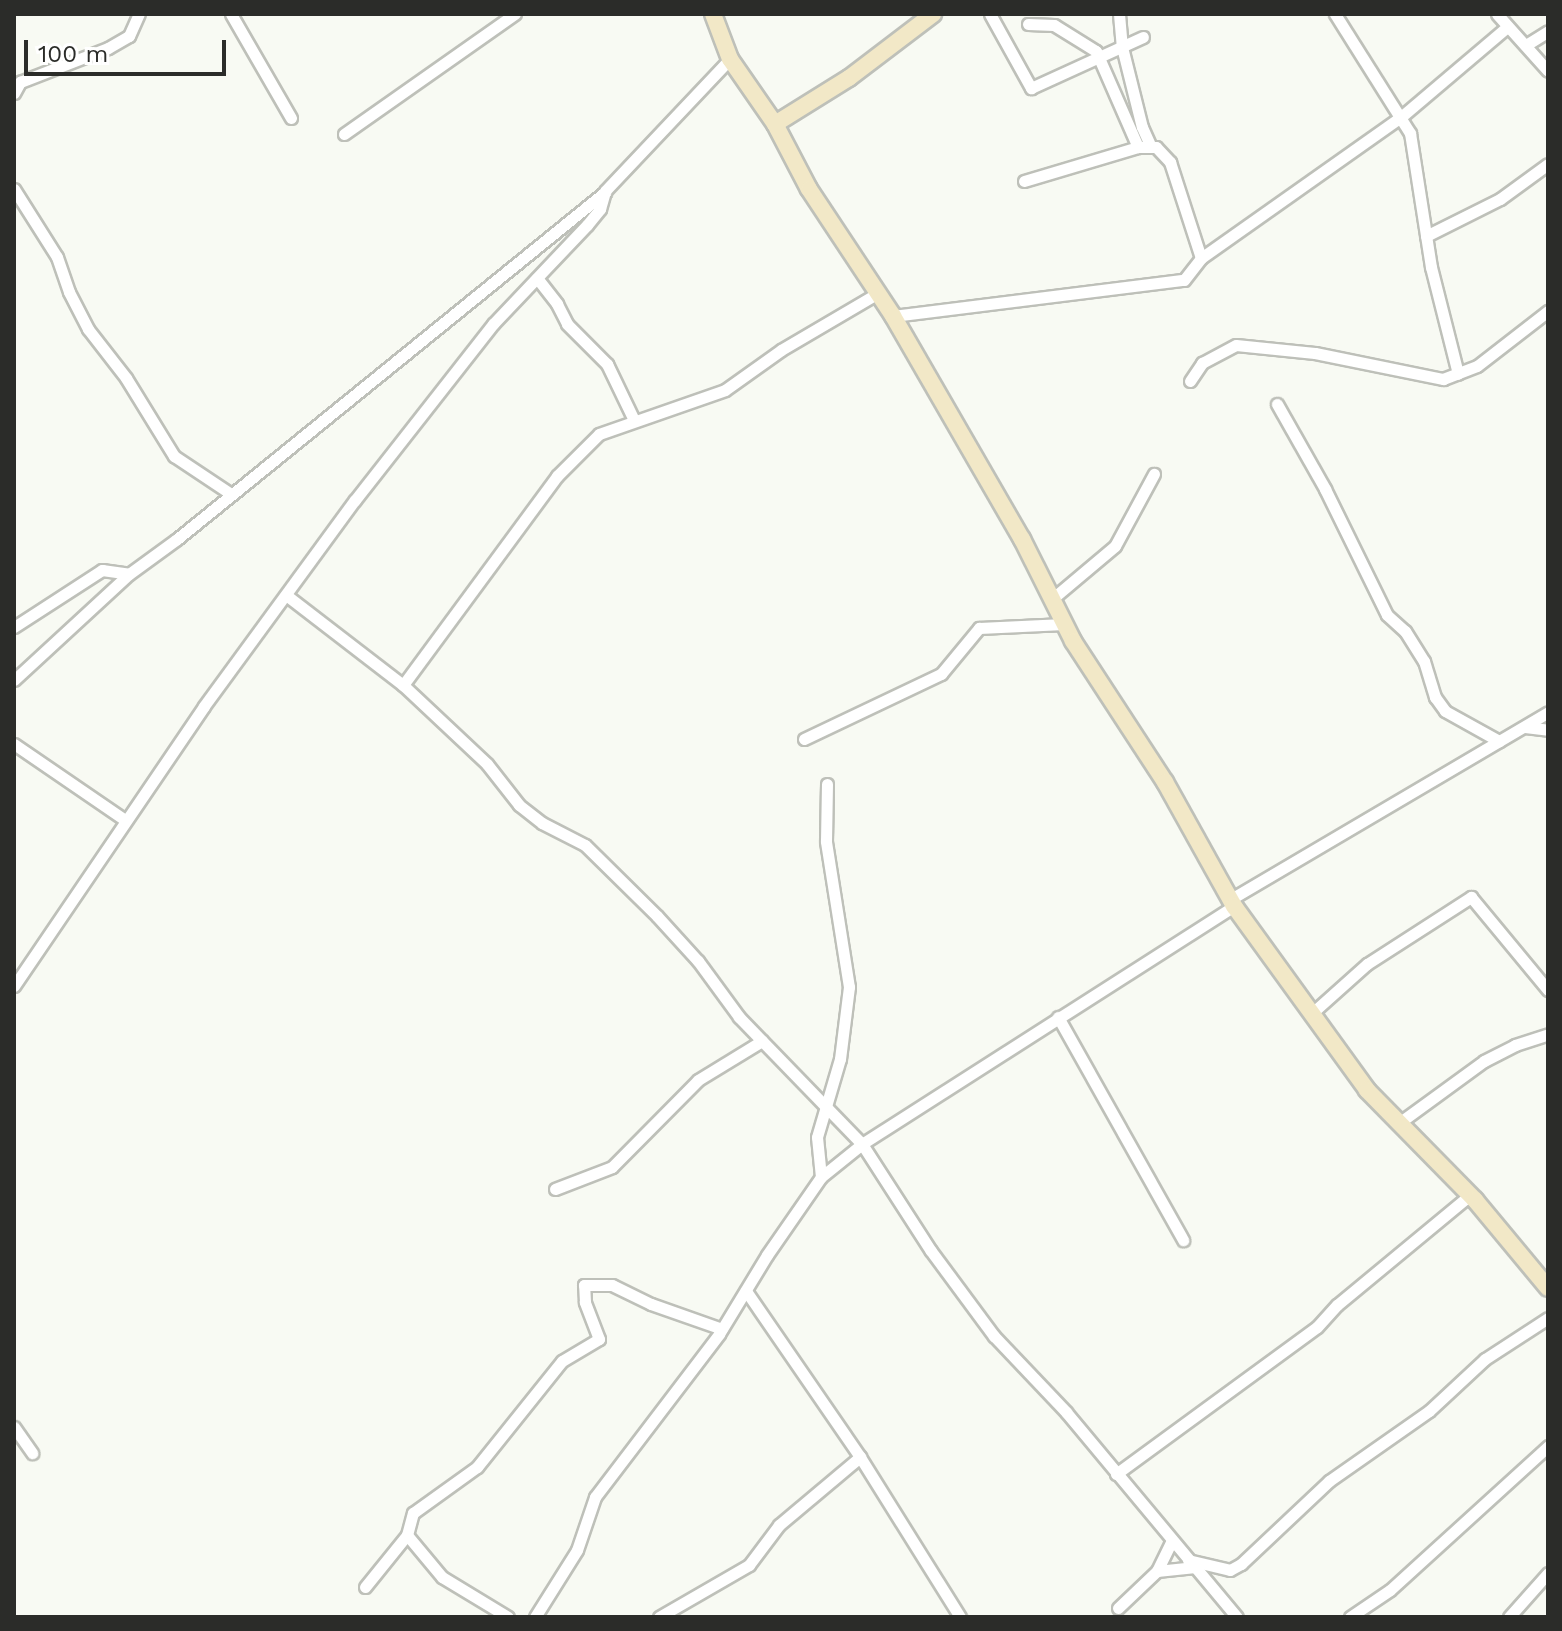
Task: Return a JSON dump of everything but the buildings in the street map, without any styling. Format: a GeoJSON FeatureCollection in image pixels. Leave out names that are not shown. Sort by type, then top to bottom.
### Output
{"type":"FeatureCollection","features":[{"type":"Feature","properties":{"kind":"street"},"geometry":{"type":"LineString","coordinates":[[14,93],[20,82],[108,48],[129,36],[139,14]]}},
{"type":"Feature","properties":{"kind":"street"},"geometry":{"type":"LineString","coordinates":[[231,14],[291,118]]}},
{"type":"Feature","properties":{"kind":"street"},"geometry":{"type":"LineString","coordinates":[[344,134],[515,14]]}},
{"type":"Feature","properties":{"kind":"street"},"geometry":{"type":"LineString","coordinates":[[713,14],[730,59],[775,124],[809,189],[893,316],[1022,539],[1064,624],[1105,695],[1165,782],[1233,902],[1367,1090],[1470,1195],[1548,1288]]}},
{"type":"Feature","properties":{"kind":"street"},"geometry":{"type":"LineString","coordinates":[[775,124],[849,78],[933,14]]}},
{"type":"Feature","properties":{"kind":"street"},"geometry":{"type":"LineString","coordinates":[[990,14],[1031,88],[1143,37]]}},
{"type":"Feature","properties":{"kind":"street"},"geometry":{"type":"LineString","coordinates":[[1119,14],[1122,47],[1142,127],[1151,147]]}},
{"type":"Feature","properties":{"kind":"street"},"geometry":{"type":"LineString","coordinates":[[1335,14],[1410,133],[1426,236],[1458,374]]}},
{"type":"Feature","properties":{"kind":"street"},"geometry":{"type":"LineString","coordinates":[[1497,14],[1548,71]]}},
{"type":"Feature","properties":{"kind":"street"},"geometry":{"type":"LineString","coordinates":[[1028,24],[1054,25],[1096,51],[1138,147]]}},
{"type":"Feature","properties":{"kind":"street"},"geometry":{"type":"LineString","coordinates":[[893,316],[1184,280],[1201,258],[1401,117],[1507,27]]}},
{"type":"Feature","properties":{"kind":"street"},"geometry":{"type":"LineString","coordinates":[[1526,45],[1548,31]]}},
{"type":"Feature","properties":{"kind":"street"},"geometry":{"type":"LineString","coordinates":[[14,680],[129,574],[605,191],[730,59]]}},
{"type":"Feature","properties":{"kind":"street"},"geometry":{"type":"LineString","coordinates":[[1024,181],[1138,147],[1163,151],[1170,162],[1201,258]]}},
{"type":"Feature","properties":{"kind":"street"},"geometry":{"type":"LineString","coordinates":[[1426,236],[1500,199],[1548,164]]}},
{"type":"Feature","properties":{"kind":"street"},"geometry":{"type":"LineString","coordinates":[[14,189],[57,257],[69,292],[88,329],[126,378],[174,456],[231,494]]}},
{"type":"Feature","properties":{"kind":"street"},"geometry":{"type":"LineString","coordinates":[[14,986],[125,820],[286,595],[493,324],[600,209],[605,191]]}},
{"type":"Feature","properties":{"kind":"street"},"geometry":{"type":"LineString","coordinates":[[537,278],[557,304],[567,324],[607,364],[634,420]]}},
{"type":"Feature","properties":{"kind":"street"},"geometry":{"type":"LineString","coordinates":[[403,685],[576,453],[599,434],[725,390],[781,350],[878,293]]}},
{"type":"Feature","properties":{"kind":"street"},"geometry":{"type":"LineString","coordinates":[[1190,381],[1202,363],[1236,345],[1315,353],[1443,379],[1477,366],[1548,311]]}},
{"type":"Feature","properties":{"kind":"street"},"geometry":{"type":"LineString","coordinates":[[1277,404],[1325,489],[1387,615],[1405,631],[1424,661],[1435,697],[1445,711],[1499,741]]}},
{"type":"Feature","properties":{"kind":"street"},"geometry":{"type":"LineString","coordinates":[[1052,599],[1115,546],[1154,474]]}},
{"type":"Feature","properties":{"kind":"street"},"geometry":{"type":"LineString","coordinates":[[14,627],[102,570],[129,574]]}},
{"type":"Feature","properties":{"kind":"street"},"geometry":{"type":"LineString","coordinates":[[286,595],[403,685],[487,764],[519,805],[542,823],[585,845],[625,882],[698,961],[739,1017],[862,1144],[931,1251],[994,1336],[1066,1412],[1171,1542],[1237,1617]]}},
{"type":"Feature","properties":{"kind":"street"},"geometry":{"type":"LineString","coordinates":[[804,739],[843,717],[941,674],[979,628],[1064,624]]}},
{"type":"Feature","properties":{"kind":"street"},"geometry":{"type":"LineString","coordinates":[[535,1617],[577,1550],[595,1497],[722,1329],[821,1177],[862,1144],[1233,902],[1548,712]]}},
{"type":"Feature","properties":{"kind":"street"},"geometry":{"type":"LineString","coordinates":[[1525,727],[1548,730]]}},
{"type":"Feature","properties":{"kind":"street"},"geometry":{"type":"LineString","coordinates":[[14,744],[125,820]]}},
{"type":"Feature","properties":{"kind":"street"},"geometry":{"type":"LineString","coordinates":[[821,1177],[817,1137],[840,1059],[849,987],[826,841],[827,784]]}},
{"type":"Feature","properties":{"kind":"street"},"geometry":{"type":"LineString","coordinates":[[1311,1014],[1367,964],[1471,897],[1548,990]]}},
{"type":"Feature","properties":{"kind":"street"},"geometry":{"type":"LineString","coordinates":[[1058,1017],[1183,1240]]}},
{"type":"Feature","properties":{"kind":"street"},"geometry":{"type":"LineString","coordinates":[[1399,1123],[1484,1061],[1515,1045],[1548,1034]]}},
{"type":"Feature","properties":{"kind":"street"},"geometry":{"type":"LineString","coordinates":[[555,1189],[612,1167],[698,1080],[762,1041]]}},
{"type":"Feature","properties":{"kind":"street"},"geometry":{"type":"LineString","coordinates":[[1116,1474],[1317,1327],[1337,1305],[1470,1195]]}},
{"type":"Feature","properties":{"kind":"street"},"geometry":{"type":"LineString","coordinates":[[365,1587],[407,1535],[413,1513],[477,1467],[562,1361],[599,1339],[585,1302],[584,1285],[612,1285],[651,1304],[722,1329]]}},
{"type":"Feature","properties":{"kind":"street"},"geometry":{"type":"LineString","coordinates":[[746,1291],[860,1457],[960,1617]]}},
{"type":"Feature","properties":{"kind":"street"},"geometry":{"type":"LineString","coordinates":[[1214,1588],[1227,1570],[1248,1559],[1329,1481],[1429,1411],[1485,1359],[1548,1318]]}},
{"type":"Feature","properties":{"kind":"street"},"geometry":{"type":"LineString","coordinates":[[14,1427],[32,1453]]}},
{"type":"Feature","properties":{"kind":"street"},"geometry":{"type":"LineString","coordinates":[[1350,1617],[1390,1590],[1548,1446]]}},
{"type":"Feature","properties":{"kind":"street"},"geometry":{"type":"LineString","coordinates":[[659,1617],[749,1565],[779,1525],[860,1457]]}},
{"type":"Feature","properties":{"kind":"street"},"geometry":{"type":"LineString","coordinates":[[407,1535],[442,1577],[508,1617]]}},
{"type":"Feature","properties":{"kind":"street"},"geometry":{"type":"LineString","coordinates":[[1118,1608],[1157,1571],[1171,1542]]}},
{"type":"Feature","properties":{"kind":"street"},"geometry":{"type":"LineString","coordinates":[[1157,1571],[1189,1563],[1227,1570]]}},
{"type":"Feature","properties":{"kind":"street"},"geometry":{"type":"LineString","coordinates":[[1509,1617],[1548,1573]]}}]}
